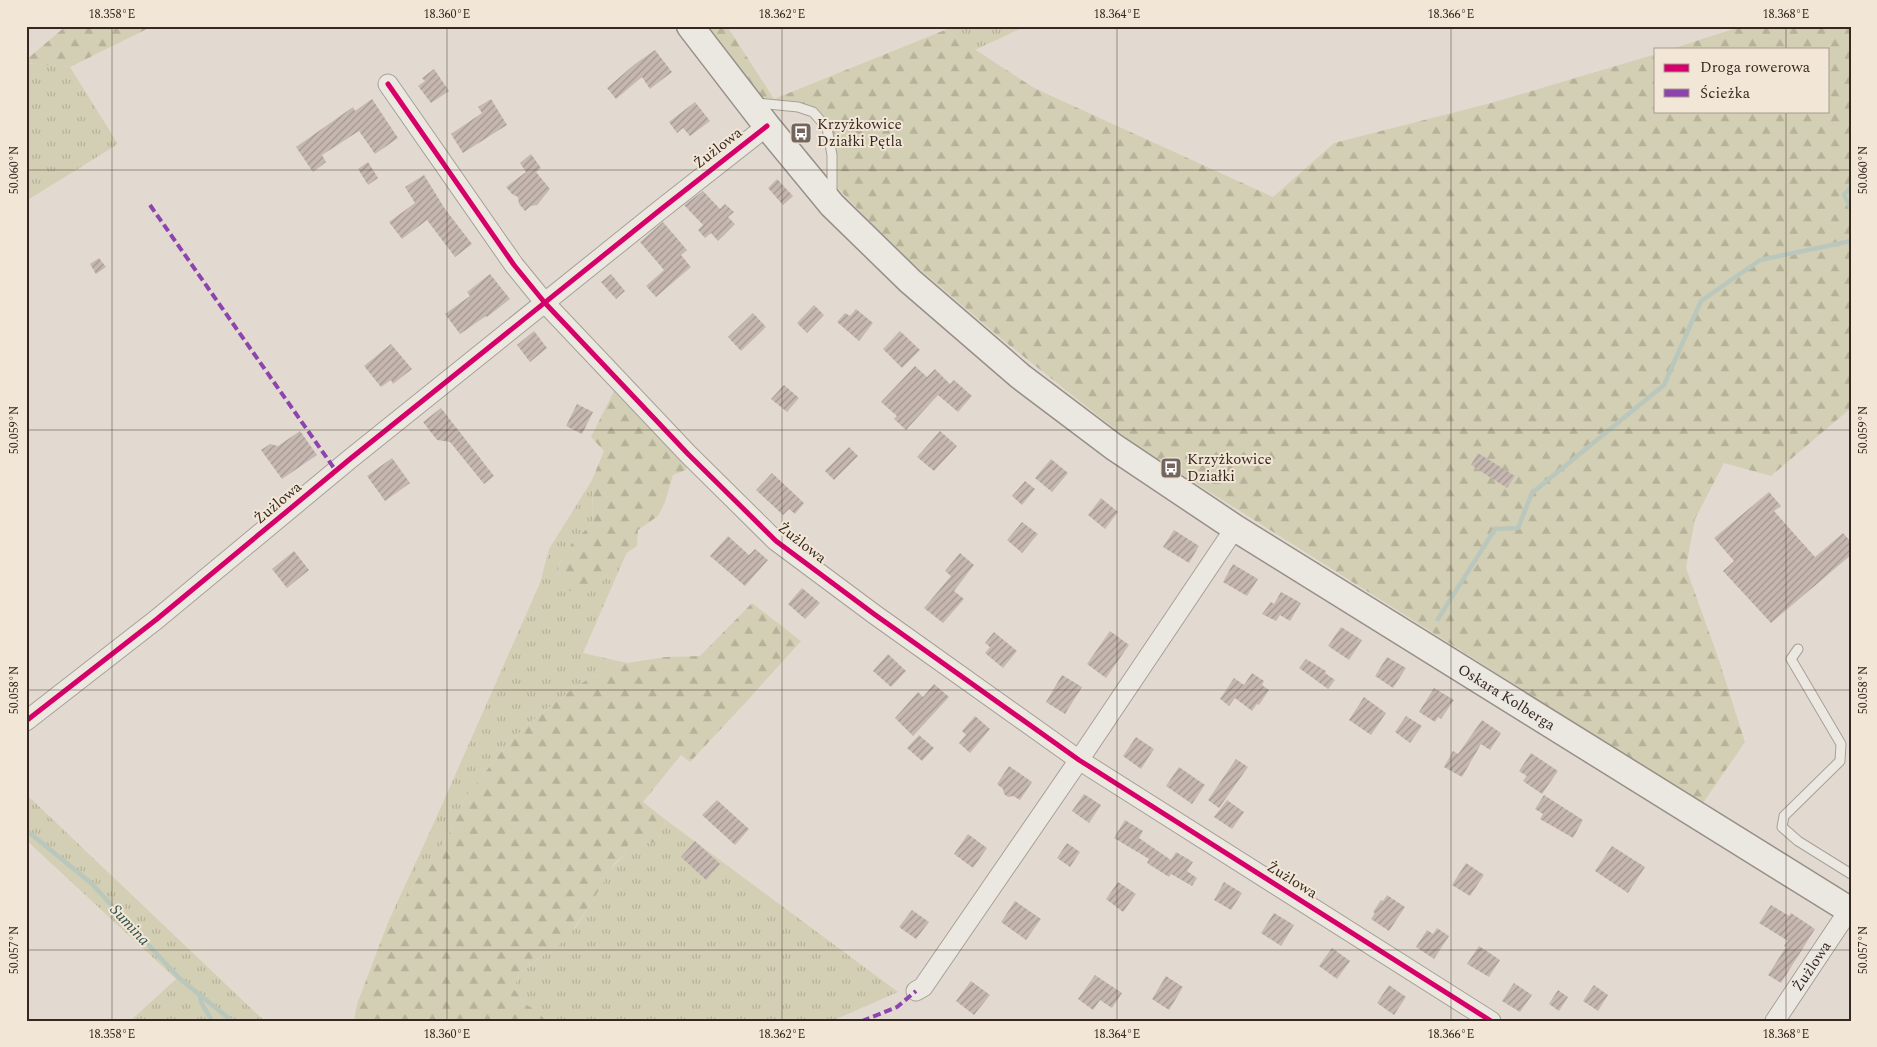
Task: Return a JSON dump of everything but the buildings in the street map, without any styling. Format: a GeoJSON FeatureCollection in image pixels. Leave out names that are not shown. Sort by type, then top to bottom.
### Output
{"type":"FeatureCollection","features":[{"type":"Feature","properties":{"kind":"main road"},"geometry":{"type":"LineString","coordinates":[[690,26],[766,126]]}},
{"type":"Feature","properties":{"kind":"main road","name":"Oskara Kolberga"},"geometry":{"type":"LineString","coordinates":[[766,126],[832,205],[910,280],[1020,376],[1114,447],[1235,528],[1850,911]]}},
{"type":"Feature","properties":{"kind":"street","name":"Żużlowa"},"geometry":{"type":"LineString","coordinates":[[388,84],[514,265],[545,303],[688,454],[776,540],[874,614],[1079,760],[1491,1021]]}},
{"type":"Feature","properties":{"kind":"street","name":"Żużlowa"},"geometry":{"type":"LineString","coordinates":[[26,722],[157,619],[350,459],[766,126]]}},
{"type":"Feature","properties":{"kind":"street"},"geometry":{"type":"LineString","coordinates":[[916,991],[923,987],[1235,528]]}},
{"type":"Feature","properties":{"kind":"street","name":"Żużlowa"},"geometry":{"type":"LineString","coordinates":[[1775,1021],[1850,911]]}},
{"type":"Feature","properties":{"kind":"lane"},"geometry":{"type":"LineString","coordinates":[[748,102],[798,107],[813,112],[828,128],[832,156],[832,205]]}},
{"type":"Feature","properties":{"kind":"lane"},"geometry":{"type":"LineString","coordinates":[[1798,649],[1791,659],[1841,744],[1840,761],[1784,816],[1782,827],[1798,841],[1851,874]]}},
{"type":"Feature","properties":{"kind":"green space"},"geometry":{"type":"Polygon","coordinates":[[[66,26],[153,26],[70,67],[26,63],[26,60],[66,26]]]}},
{"type":"Feature","properties":{"kind":"green space"},"geometry":{"type":"Polygon","coordinates":[[[702,26],[727,26],[774,99],[945,30],[1034,88],[1273,197],[1334,143],[1491,103],[1654,55],[1654,112],[1830,112],[1830,48],[1674,48],[1743,26],[1851,26],[1851,408],[1771,476],[1724,463],[1695,519],[1686,568],[1719,660],[1745,742],[1703,803],[1135,445],[1004,341],[895,248],[833,183],[827,128],[812,112],[759,103],[702,26]]]}},
{"type":"Feature","properties":{"kind":"green space"},"geometry":{"type":"Polygon","coordinates":[[[954,26],[1026,26],[975,50],[945,30],[954,26]]]}},
{"type":"Feature","properties":{"kind":"green space"},"geometry":{"type":"Polygon","coordinates":[[[26,63],[70,67],[118,144],[26,201],[26,63]]]}},
{"type":"Feature","properties":{"kind":"green space"},"geometry":{"type":"Polygon","coordinates":[[[616,387],[687,458],[686,470],[673,475],[665,502],[658,516],[638,530],[637,546],[619,558],[598,587],[586,594],[566,590],[560,580],[560,561],[571,544],[593,522],[592,480],[604,451],[591,437],[616,387]]]}},
{"type":"Feature","properties":{"kind":"green space"},"geometry":{"type":"Polygon","coordinates":[[[592,480],[593,522],[571,544],[560,561],[560,580],[566,590],[598,587],[619,558],[627,552],[583,653],[627,663],[588,679],[567,693],[528,724],[502,751],[465,798],[448,836],[389,920],[540,583],[549,549],[592,480]]]}},
{"type":"Feature","properties":{"kind":"green space"},"geometry":{"type":"Polygon","coordinates":[[[752,603],[801,641],[690,762],[681,755],[643,802],[666,820],[657,843],[640,842],[630,839],[625,854],[614,864],[570,934],[558,946],[519,973],[514,989],[525,1004],[537,1011],[546,1021],[354,1021],[357,1004],[389,920],[448,836],[465,798],[502,751],[528,724],[588,679],[627,663],[666,657],[700,656],[752,603]]]}},
{"type":"Feature","properties":{"kind":"green space"},"geometry":{"type":"Polygon","coordinates":[[[26,794],[265,1021],[130,1021],[176,979],[26,840],[26,794]]]}},
{"type":"Feature","properties":{"kind":"green space"},"geometry":{"type":"Polygon","coordinates":[[[666,820],[898,992],[832,1021],[546,1021],[525,1004],[514,989],[519,973],[549,951],[575,928],[610,870],[625,854],[630,838],[640,842],[657,843],[666,820]]]}},
{"type":"Feature","properties":{"kind":"waterway"},"geometry":{"type":"LineString","coordinates":[[1851,187],[1844,195],[1851,209]]}},
{"type":"Feature","properties":{"kind":"waterway"},"geometry":{"type":"LineString","coordinates":[[1438,619],[1495,529],[1518,528],[1532,493],[1664,385],[1701,301],[1760,260],[1851,241]]}},
{"type":"Feature","properties":{"kind":"waterway","name":"Sumina"},"geometry":{"type":"LineString","coordinates":[[26,830],[91,883],[179,978],[232,1021]]}},
{"type":"Feature","properties":{"kind":"waterway"},"geometry":{"type":"LineString","coordinates":[[200,996],[201,1002],[212,1021]]}},
{"type":"Feature","properties":{"kind":"marked path"},"geometry":{"type":"LineString","coordinates":[[150,205],[336,471]]}},
{"type":"Feature","properties":{"kind":"marked path"},"geometry":{"type":"LineString","coordinates":[[862,1021],[897,1007],[916,991]]}},
{"type":"Feature","properties":{"kind":"cycle path"},"geometry":{"type":"LineString","coordinates":[[388,84],[514,265],[545,303],[688,454],[776,541],[874,614],[1079,760],[1491,1021]]}},
{"type":"Feature","properties":{"kind":"cycle path"},"geometry":{"type":"LineString","coordinates":[[26,721],[157,619],[350,459],[767,126]]}},
{"type":"Feature","properties":{"kind":"place","name":"Krzyżkowice Działki Pętla"},"geometry":{"type":"Point","coordinates":[801,133]}},
{"type":"Feature","properties":{"kind":"place","name":"Krzyżkowice Działki"},"geometry":{"type":"Point","coordinates":[1171,468]}}]}
